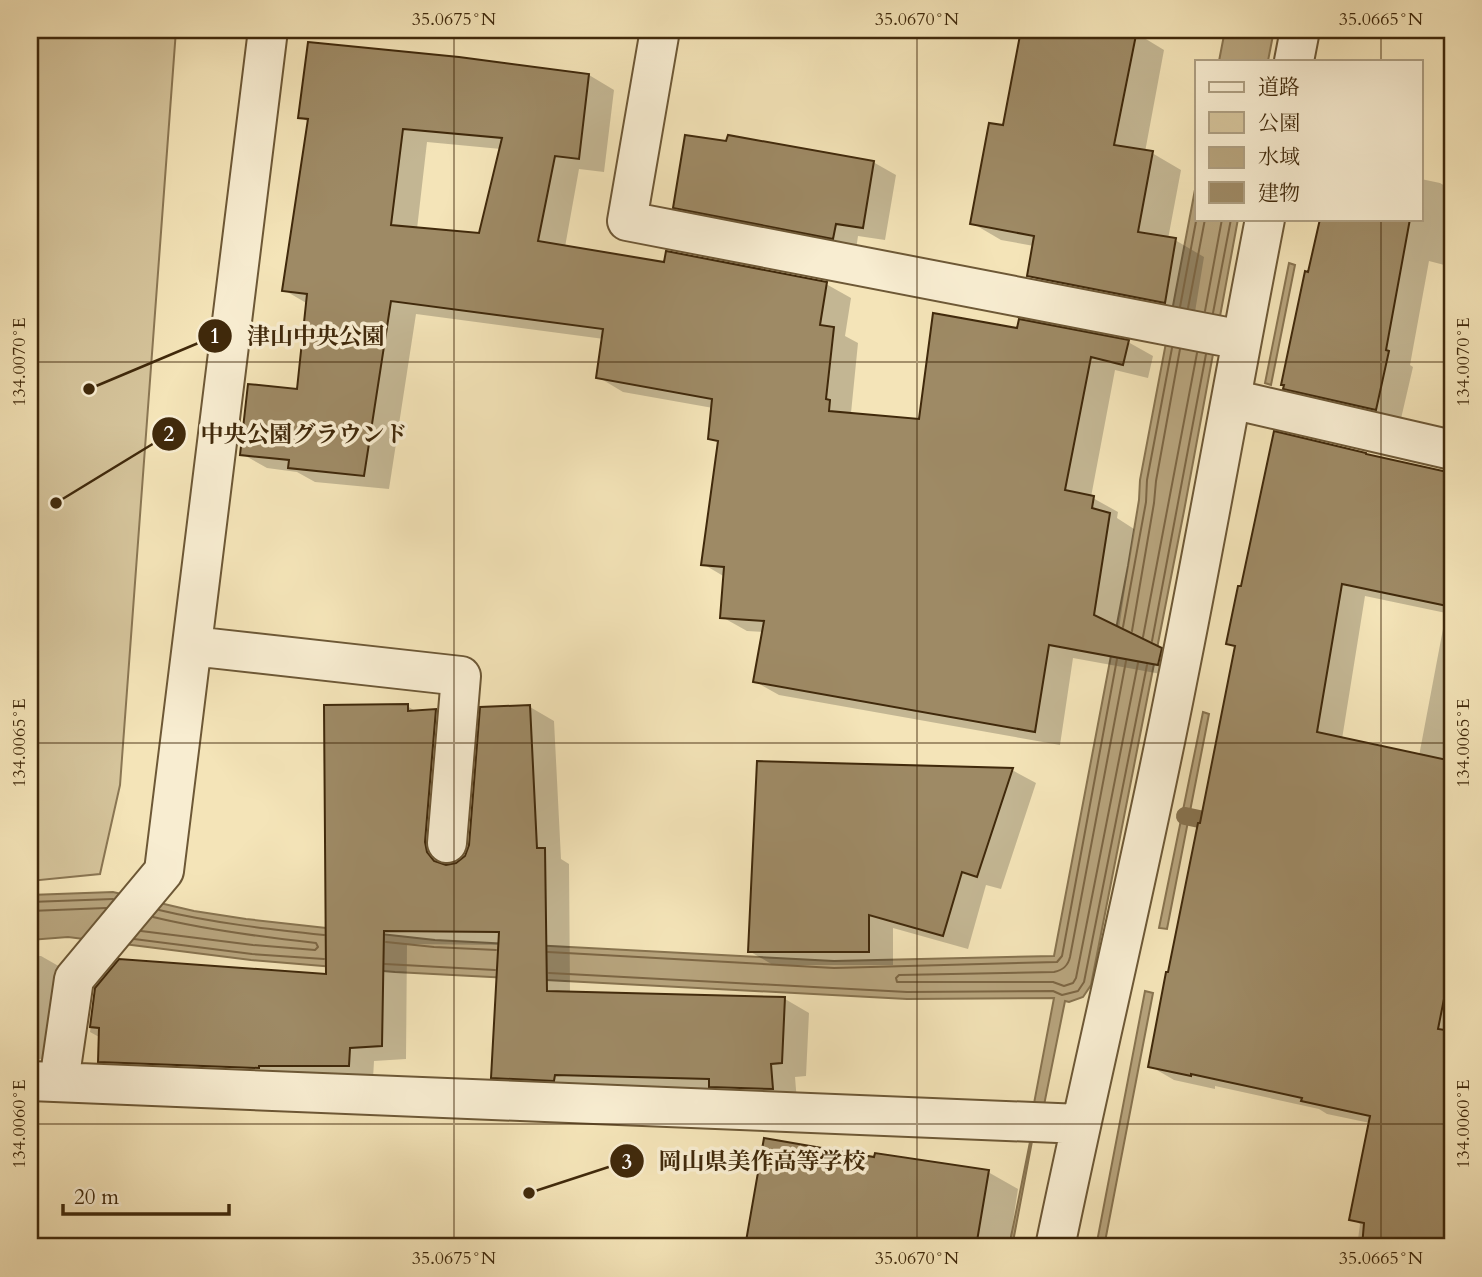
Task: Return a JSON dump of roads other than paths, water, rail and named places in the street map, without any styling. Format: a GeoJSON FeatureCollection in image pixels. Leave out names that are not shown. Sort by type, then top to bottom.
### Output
{"type":"FeatureCollection","features":[{"type":"Feature","properties":{"kind":"street"},"geometry":{"type":"LineString","coordinates":[[268,30],[164,871],[74,979],[45,1082],[1081,1124]]}},
{"type":"Feature","properties":{"kind":"street"},"geometry":{"type":"LineString","coordinates":[[660,30],[626,222],[1242,340]]}},
{"type":"Feature","properties":{"kind":"street"},"geometry":{"type":"LineString","coordinates":[[1294,60],[1300,30]]}},
{"type":"Feature","properties":{"kind":"street"},"geometry":{"type":"LineString","coordinates":[[1055,1247],[1177,684],[1265,220]]}},
{"type":"Feature","properties":{"kind":"street"},"geometry":{"type":"LineString","coordinates":[[1231,399],[1452,450]]}},
{"type":"Feature","properties":{"kind":"street"},"geometry":{"type":"LineString","coordinates":[[192,646],[461,676],[447,843]]}},
{"type":"Feature","properties":{"kind":"water"},"geometry":{"type":"Polygon","coordinates":[[[1225,30],[1274,30],[1268,60],[1219,60],[1225,30]]]}},
{"type":"Feature","properties":{"kind":"water"},"geometry":{"type":"Polygon","coordinates":[[[1195,190],[1195,220],[1238,220],[1091,985],[1083,997],[1065,1001],[1038,1135],[1033,1136],[1012,1247],[1009,1247],[1054,998],[907,999],[395,972],[251,960],[68,937],[30,940],[30,895],[113,892],[194,911],[246,919],[435,940],[834,961],[1054,956],[1128,566],[1140,480],[1195,190]]]}},
{"type":"Feature","properties":{"kind":"water"},"geometry":{"type":"Polygon","coordinates":[[[1289,263],[1295,265],[1271,385],[1265,383],[1289,263]]]}},
{"type":"Feature","properties":{"kind":"water"},"geometry":{"type":"Polygon","coordinates":[[[1203,712],[1209,714],[1167,929],[1159,928],[1203,712]]]}},
{"type":"Feature","properties":{"kind":"water"},"geometry":{"type":"Polygon","coordinates":[[[1145,991],[1153,993],[1104,1247],[1096,1247],[1145,991]]]}},
{"type":"Feature","properties":{"kind":"waterway"},"geometry":{"type":"LineString","coordinates":[[1185,816],[1223,824]]}},
{"type":"Feature","properties":{"kind":"place","name":"津山中央公園"},"geometry":{"type":"Point","coordinates":[89,389]}},
{"type":"Feature","properties":{"kind":"place","name":"中央公園グラウンド"},"geometry":{"type":"Point","coordinates":[56,503]}},
{"type":"Feature","properties":{"kind":"place","name":"岡山県美作高等学校"},"geometry":{"type":"Point","coordinates":[529,1193]}}]}
